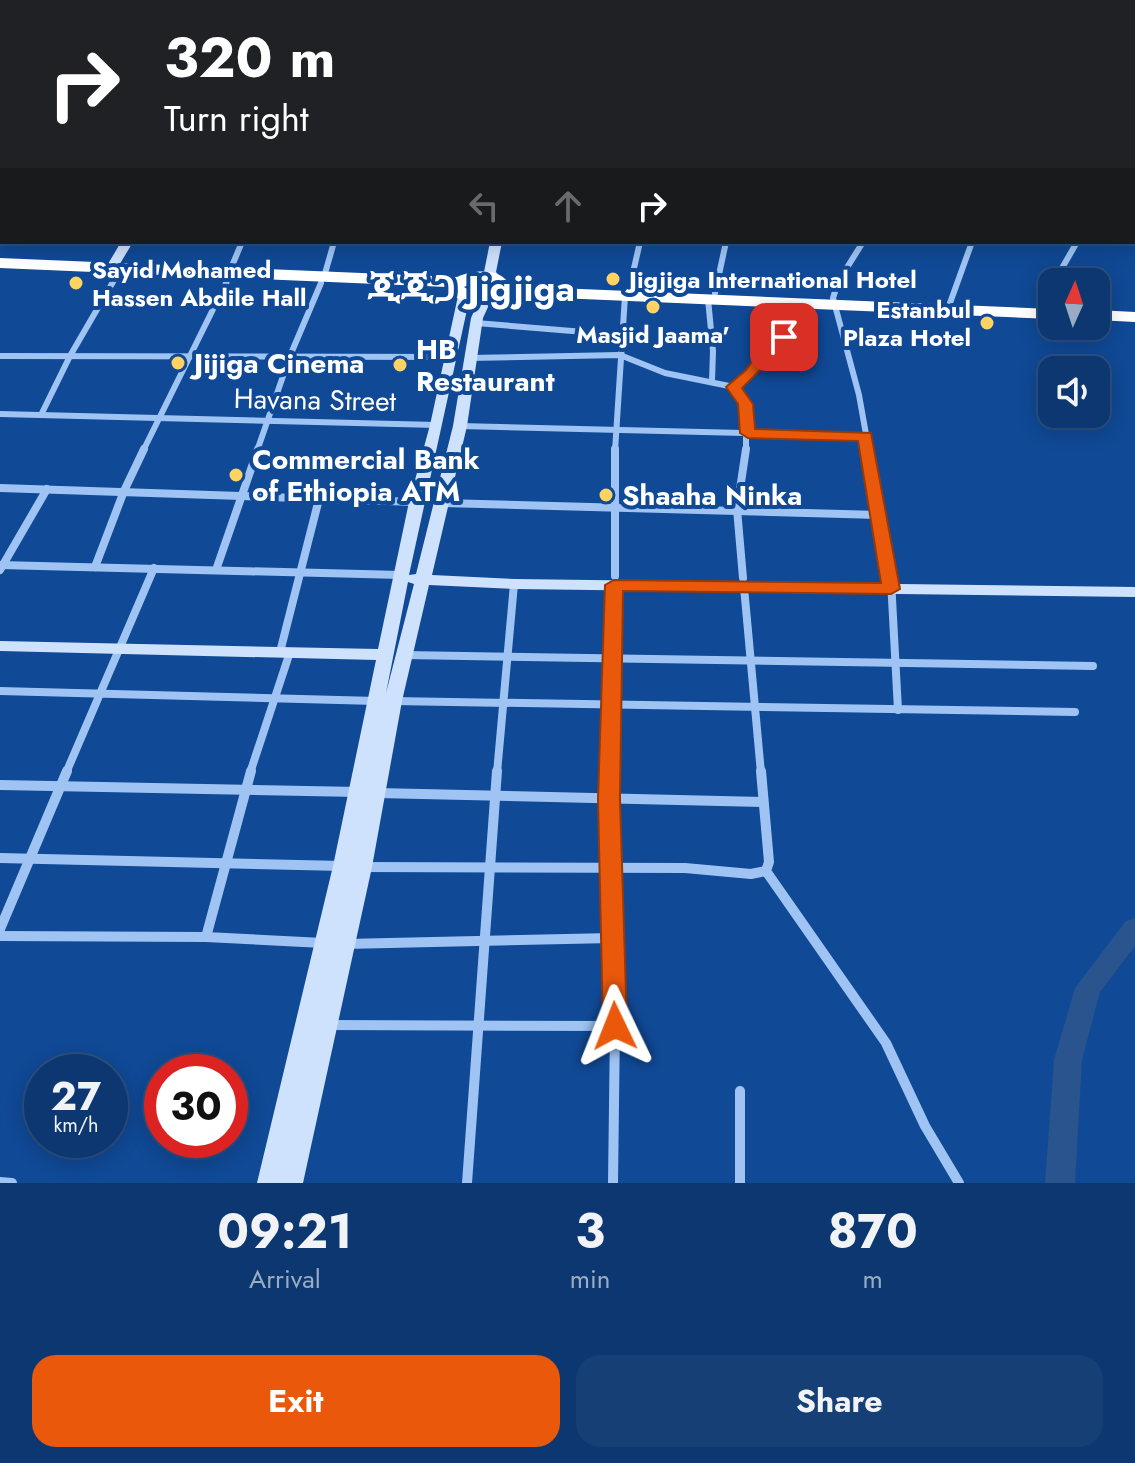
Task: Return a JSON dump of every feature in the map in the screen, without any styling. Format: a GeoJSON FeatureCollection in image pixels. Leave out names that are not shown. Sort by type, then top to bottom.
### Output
{"type":"FeatureCollection","features":[{"type":"Feature","properties":{"kind":"highway"},"geometry":{"type":"LineString","coordinates":[[0,263],[107,272]]}},
{"type":"Feature","properties":{"kind":"highway"},"geometry":{"type":"LineString","coordinates":[[0,270],[228,276],[1038,309]]}},
{"type":"Feature","properties":{"kind":"highway"},"geometry":{"type":"LineString","coordinates":[[711,296],[803,303],[950,303],[1038,308]]}},
{"type":"Feature","properties":{"kind":"highway"},"geometry":{"type":"LineString","coordinates":[[1110,310],[1135,311]]}},
{"type":"Feature","properties":{"kind":"highway"},"geometry":{"type":"LineString","coordinates":[[1110,316],[1135,317]]}},
{"type":"Feature","properties":{"kind":"main road"},"geometry":{"type":"LineString","coordinates":[[107,272],[115,244]]}},
{"type":"Feature","properties":{"kind":"main road"},"geometry":{"type":"LineString","coordinates":[[107,272],[126,244]]}},
{"type":"Feature","properties":{"kind":"main road"},"geometry":{"type":"LineString","coordinates":[[291,1183],[345,944],[352,866],[395,655],[423,577],[460,426],[463,286],[480,272],[485,244]]}},
{"type":"Feature","properties":{"kind":"main road"},"geometry":{"type":"LineString","coordinates":[[395,655],[401,575],[416,502],[437,425],[461,358],[482,305],[498,288],[490,272],[496,244]]}},
{"type":"Feature","properties":{"kind":"main road"},"geometry":{"type":"LineString","coordinates":[[401,575],[514,584],[614,581]]}},
{"type":"Feature","properties":{"kind":"main road"},"geometry":{"type":"LineString","coordinates":[[423,577],[743,583],[1135,583]]}},
{"type":"Feature","properties":{"kind":"main road"},"geometry":{"type":"LineString","coordinates":[[891,584],[1135,592]]}},
{"type":"Feature","properties":{"kind":"main road"},"geometry":{"type":"LineString","coordinates":[[0,646],[395,655]]}},
{"type":"Feature","properties":{"kind":"main road"},"geometry":{"type":"LineString","coordinates":[[269,1183],[325,944],[352,866]]}},
{"type":"Feature","properties":{"kind":"street"},"geometry":{"type":"LineString","coordinates":[[95,567],[124,491],[241,244]]}},
{"type":"Feature","properties":{"kind":"street"},"geometry":{"type":"LineString","coordinates":[[216,570],[290,356],[323,280],[333,244]]}},
{"type":"Feature","properties":{"kind":"street"},"geometry":{"type":"LineString","coordinates":[[613,1183],[615,1026],[609,799],[615,430],[621,335],[627,293],[639,244]]}},
{"type":"Feature","properties":{"kind":"street"},"geometry":{"type":"LineString","coordinates":[[712,381],[711,296],[725,244]]}},
{"type":"Feature","properties":{"kind":"street"},"geometry":{"type":"LineString","coordinates":[[862,244],[838,282],[834,301],[859,395],[891,584],[898,710]]}},
{"type":"Feature","properties":{"kind":"street"},"geometry":{"type":"LineString","coordinates":[[950,303],[971,244]]}},
{"type":"Feature","properties":{"kind":"street"},"geometry":{"type":"LineString","coordinates":[[1062,268],[1076,244]]}},
{"type":"Feature","properties":{"kind":"street"},"geometry":{"type":"LineString","coordinates":[[41,415],[107,272]]}},
{"type":"Feature","properties":{"kind":"street"},"geometry":{"type":"LineString","coordinates":[[734,387],[784,337],[803,303]]}},
{"type":"Feature","properties":{"kind":"street"},"geometry":{"type":"LineString","coordinates":[[476,323],[621,335]]}},
{"type":"Feature","properties":{"kind":"street"},"geometry":{"type":"LineString","coordinates":[[0,356],[461,358],[620,355],[656,370],[734,387],[746,404],[748,433],[737,511],[769,862],[766,871]]}},
{"type":"Feature","properties":{"kind":"street","name":"Havana Street"},"geometry":{"type":"LineString","coordinates":[[0,414],[437,425]]}},
{"type":"Feature","properties":{"kind":"street"},"geometry":{"type":"LineString","coordinates":[[460,426],[866,436]]}},
{"type":"Feature","properties":{"kind":"street"},"geometry":{"type":"LineString","coordinates":[[0,488],[416,502]]}},
{"type":"Feature","properties":{"kind":"street"},"geometry":{"type":"LineString","coordinates":[[1,567],[47,489]]}},
{"type":"Feature","properties":{"kind":"street"},"geometry":{"type":"LineString","coordinates":[[206,937],[229,861],[245,789],[274,698],[319,499]]}},
{"type":"Feature","properties":{"kind":"street"},"geometry":{"type":"LineString","coordinates":[[442,503],[879,515]]}},
{"type":"Feature","properties":{"kind":"street"},"geometry":{"type":"LineString","coordinates":[[1,567],[401,575]]}},
{"type":"Feature","properties":{"kind":"street"},"geometry":{"type":"LineString","coordinates":[[0,929],[154,568]]}},
{"type":"Feature","properties":{"kind":"street"},"geometry":{"type":"LineString","coordinates":[[467,1183],[502,703],[514,584]]}},
{"type":"Feature","properties":{"kind":"street"},"geometry":{"type":"LineString","coordinates":[[395,655],[1093,666]]}},
{"type":"Feature","properties":{"kind":"street"},"geometry":{"type":"LineString","coordinates":[[0,691],[385,701],[1075,712]]}},
{"type":"Feature","properties":{"kind":"street"},"geometry":{"type":"LineString","coordinates":[[0,785],[763,802]]}},
{"type":"Feature","properties":{"kind":"street"},"geometry":{"type":"LineString","coordinates":[[0,858],[490,869],[685,868],[751,874],[766,871]]}},
{"type":"Feature","properties":{"kind":"street"},"geometry":{"type":"LineString","coordinates":[[766,871],[878,1030],[925,1126],[959,1183]]}},
{"type":"Feature","properties":{"kind":"street"},"geometry":{"type":"LineString","coordinates":[[0,936],[206,937],[325,944]]}},
{"type":"Feature","properties":{"kind":"street"},"geometry":{"type":"LineString","coordinates":[[345,944],[612,938]]}},
{"type":"Feature","properties":{"kind":"street"},"geometry":{"type":"LineString","coordinates":[[327,1025],[615,1026]]}},
{"type":"Feature","properties":{"kind":"street"},"geometry":{"type":"LineString","coordinates":[[740,1091],[740,1183]]}},
{"type":"Feature","properties":{"kind":"street"},"geometry":{"type":"LineString","coordinates":[[0,1182],[12,1183]]}},
{"type":"Feature","properties":{"kind":"waterway"},"geometry":{"type":"LineString","coordinates":[[1060,1183],[1068,1060],[1088,988],[1135,928]]}},
{"type":"Feature","properties":{"kind":"place","name":"Jigjiga International Hotel"},"geometry":{"type":"Point","coordinates":[613,279]}},
{"type":"Feature","properties":{"kind":"place","name":"Sayid Mohamed Hassen Abdile Hall"},"geometry":{"type":"Point","coordinates":[76,283]}},
{"type":"Feature","properties":{"kind":"place","name":"Masjid Jaama'"},"geometry":{"type":"Point","coordinates":[653,307]}},
{"type":"Feature","properties":{"kind":"place","name":"Estanbul Plaza Hotel"},"geometry":{"type":"Point","coordinates":[987,323]}},
{"type":"Feature","properties":{"kind":"place","name":"Jijiga Cinema"},"geometry":{"type":"Point","coordinates":[178,363]}},
{"type":"Feature","properties":{"kind":"place","name":"HB Restaurant"},"geometry":{"type":"Point","coordinates":[400,365]}},
{"type":"Feature","properties":{"kind":"place","name":"Commercial Bank of Ethiopia ATM"},"geometry":{"type":"Point","coordinates":[236,475]}},
{"type":"Feature","properties":{"kind":"place","name":"Shaaha Ninka"},"geometry":{"type":"Point","coordinates":[606,495]}},
{"type":"Feature","properties":{"kind":"district","name":"ጂጂጋ Jigjiga"},"geometry":{"type":"Point","coordinates":[471,288]}},
{"type":"Feature","properties":{"kind":"route"},"geometry":{"type":"LineString","coordinates":[[615,1026],[609,799],[614,585],[891,589],[866,436],[748,433],[746,404],[734,387],[784,337]]}}]}
